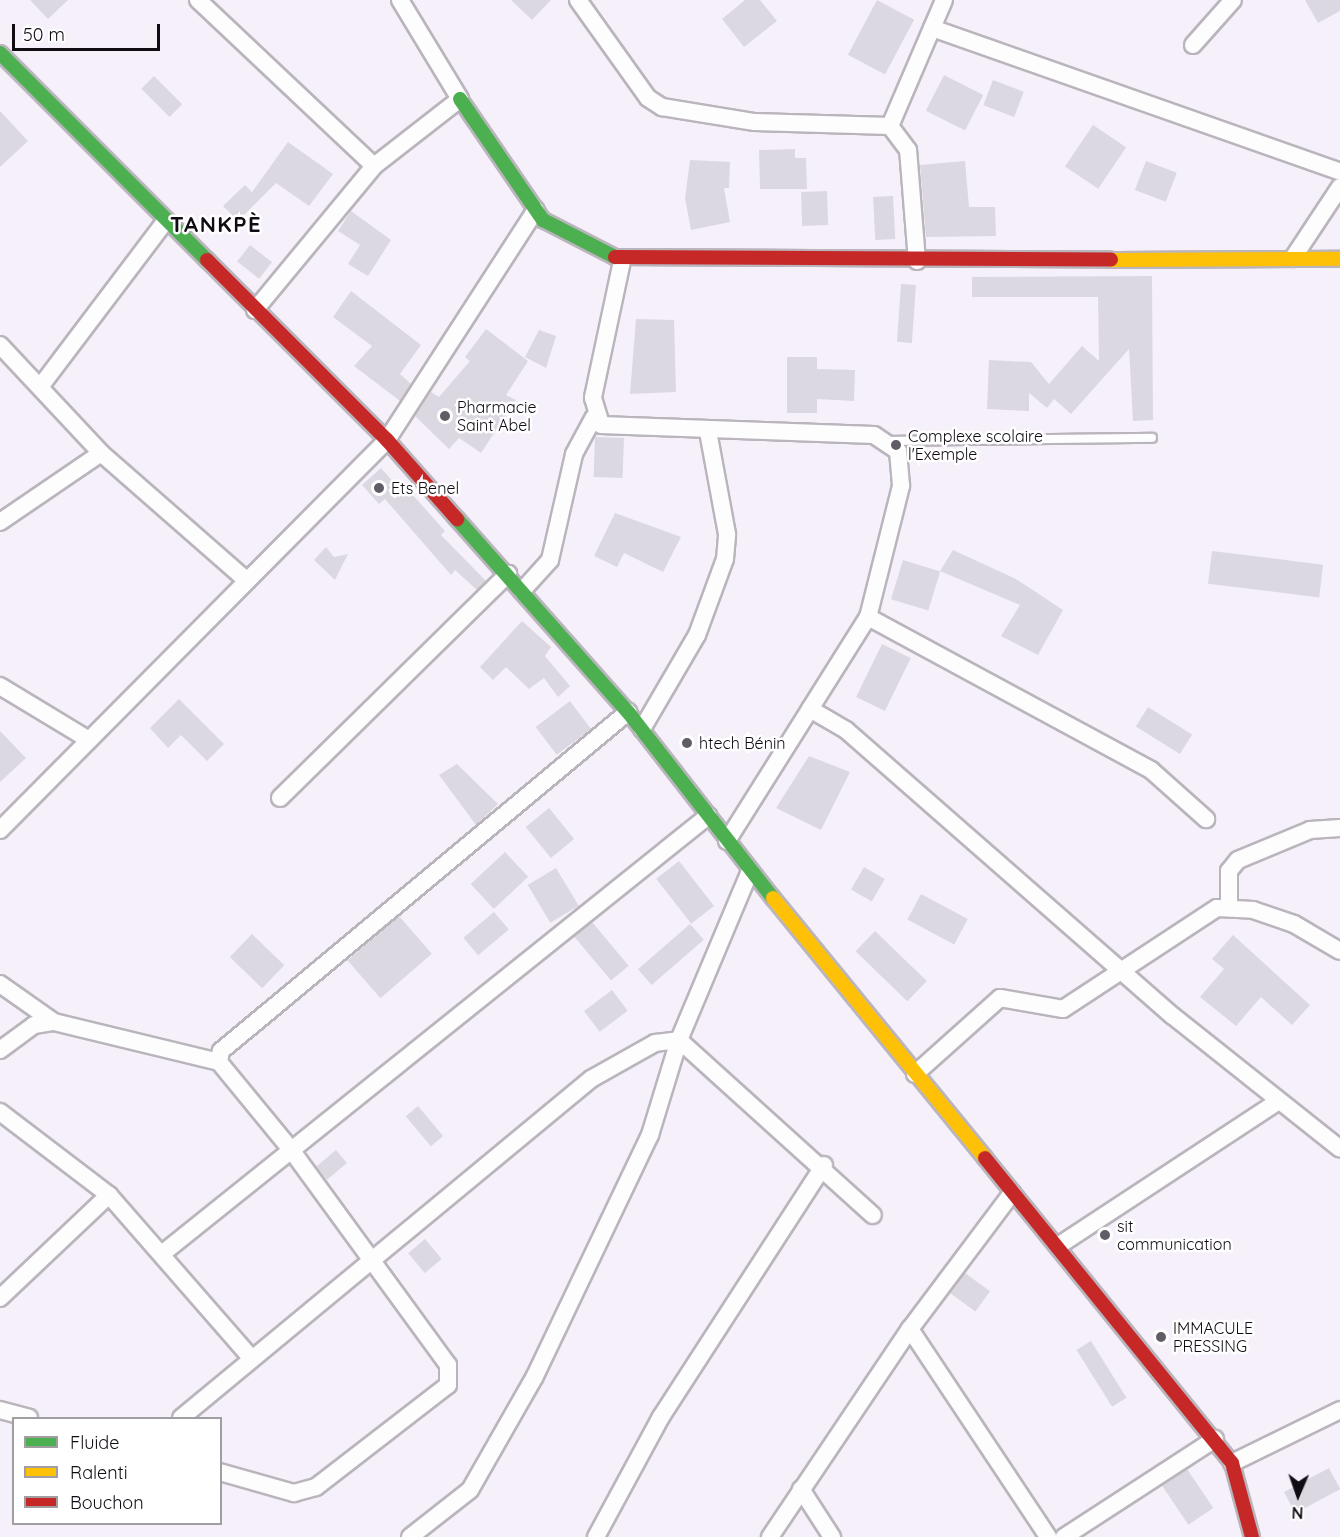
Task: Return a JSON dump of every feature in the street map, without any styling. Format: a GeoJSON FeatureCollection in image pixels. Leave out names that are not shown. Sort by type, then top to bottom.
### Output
{"type":"FeatureCollection","features":[{"type":"Feature","properties":{"kind":"street"},"geometry":{"type":"LineString","coordinates":[[198,0],[375,166]]}},
{"type":"Feature","properties":{"kind":"street"},"geometry":{"type":"LineString","coordinates":[[400,0],[460,99],[543,220],[622,261],[1340,259]]}},
{"type":"Feature","properties":{"kind":"street"},"geometry":{"type":"LineString","coordinates":[[578,0],[648,98],[676,113],[890,126],[908,150],[917,261]]}},
{"type":"Feature","properties":{"kind":"street"},"geometry":{"type":"LineString","coordinates":[[890,126],[944,0]]}},
{"type":"Feature","properties":{"kind":"street"},"geometry":{"type":"LineString","coordinates":[[1193,45],[1233,0]]}},
{"type":"Feature","properties":{"kind":"street"},"geometry":{"type":"LineString","coordinates":[[932,28],[1340,172]]}},
{"type":"Feature","properties":{"kind":"street"},"geometry":{"type":"LineString","coordinates":[[0,53],[93,152],[387,440],[628,712],[750,871],[1215,1439],[1232,1463],[1252,1537]]}},
{"type":"Feature","properties":{"kind":"street"},"geometry":{"type":"LineString","coordinates":[[0,76],[93,152]]}},
{"type":"Feature","properties":{"kind":"street"},"geometry":{"type":"LineString","coordinates":[[255,310],[375,166],[460,99]]}},
{"type":"Feature","properties":{"kind":"street"},"geometry":{"type":"LineString","coordinates":[[1293,258],[1340,187]]}},
{"type":"Feature","properties":{"kind":"street"},"geometry":{"type":"LineString","coordinates":[[0,830],[387,440],[536,210]]}},
{"type":"Feature","properties":{"kind":"street"},"geometry":{"type":"LineString","coordinates":[[40,387],[165,222]]}},
{"type":"Feature","properties":{"kind":"street"},"geometry":{"type":"LineString","coordinates":[[522,591],[550,560],[574,454],[594,417],[593,398],[622,261]]}},
{"type":"Feature","properties":{"kind":"street"},"geometry":{"type":"LineString","coordinates":[[0,345],[101,453],[247,580]]}},
{"type":"Feature","properties":{"kind":"street"},"geometry":{"type":"LineString","coordinates":[[594,417],[614,428],[874,435],[888,441],[903,466],[868,617],[727,841]]}},
{"type":"Feature","properties":{"kind":"street"},"geometry":{"type":"LineString","coordinates":[[642,729],[697,634],[725,559],[727,534],[708,431]]}},
{"type":"Feature","properties":{"kind":"street"},"geometry":{"type":"LineString","coordinates":[[0,522],[101,453]]}},
{"type":"Feature","properties":{"kind":"street"},"geometry":{"type":"LineString","coordinates":[[280,798],[508,574]]}},
{"type":"Feature","properties":{"kind":"street"},"geometry":{"type":"LineString","coordinates":[[868,617],[1151,770],[1206,819]]}},
{"type":"Feature","properties":{"kind":"street"},"geometry":{"type":"LineString","coordinates":[[0,686],[89,740]]}},
{"type":"Feature","properties":{"kind":"street"},"geometry":{"type":"LineString","coordinates":[[810,709],[846,730],[1123,970],[1340,1149]]}},
{"type":"Feature","properties":{"kind":"street"},"geometry":{"type":"LineString","coordinates":[[219,1062],[222,1051],[628,712]]}},
{"type":"Feature","properties":{"kind":"street"},"geometry":{"type":"LineString","coordinates":[[163,1253],[708,816]]}},
{"type":"Feature","properties":{"kind":"street"},"geometry":{"type":"LineString","coordinates":[[1229,908],[1229,871],[1238,860],[1310,830],[1340,828]]}},
{"type":"Feature","properties":{"kind":"street"},"geometry":{"type":"LineString","coordinates":[[410,1537],[470,1490],[536,1376],[650,1136],[679,1040],[750,871]]}},
{"type":"Feature","properties":{"kind":"street"},"geometry":{"type":"LineString","coordinates":[[915,1074],[1000,998],[1063,1009],[1201,915],[1229,908],[1294,924],[1340,951]]}},
{"type":"Feature","properties":{"kind":"street"},"geometry":{"type":"LineString","coordinates":[[0,984],[54,1022],[219,1062],[292,1150],[448,1365],[448,1385],[316,1487],[294,1492],[222,1473]]}},
{"type":"Feature","properties":{"kind":"street"},"geometry":{"type":"LineString","coordinates":[[0,1050],[34,1025],[54,1022]]}},
{"type":"Feature","properties":{"kind":"street"},"geometry":{"type":"LineString","coordinates":[[679,1040],[824,1165],[873,1215]]}},
{"type":"Feature","properties":{"kind":"street"},"geometry":{"type":"LineString","coordinates":[[183,1417],[369,1259],[591,1079],[624,1057],[679,1040]]}},
{"type":"Feature","properties":{"kind":"street"},"geometry":{"type":"LineString","coordinates":[[1058,1246],[1279,1101]]}},
{"type":"Feature","properties":{"kind":"street"},"geometry":{"type":"LineString","coordinates":[[0,1112],[109,1195],[163,1253],[251,1358]]}},
{"type":"Feature","properties":{"kind":"street"},"geometry":{"type":"LineString","coordinates":[[596,1537],[661,1417],[824,1165]]}},
{"type":"Feature","properties":{"kind":"street"},"geometry":{"type":"LineString","coordinates":[[770,1537],[910,1329],[1012,1193]]}},
{"type":"Feature","properties":{"kind":"street"},"geometry":{"type":"LineString","coordinates":[[0,1298],[109,1195]]}},
{"type":"Feature","properties":{"kind":"street"},"geometry":{"type":"LineString","coordinates":[[910,1329],[1048,1537]]}},
{"type":"Feature","properties":{"kind":"street"},"geometry":{"type":"LineString","coordinates":[[0,1410],[23,1417]]}},
{"type":"Feature","properties":{"kind":"street"},"geometry":{"type":"LineString","coordinates":[[1232,1463],[1340,1410]]}},
{"type":"Feature","properties":{"kind":"street"},"geometry":{"type":"LineString","coordinates":[[1064,1537],[1215,1439]]}},
{"type":"Feature","properties":{"kind":"street"},"geometry":{"type":"LineString","coordinates":[[801,1489],[832,1537]]}},
{"type":"Feature","properties":{"kind":"lane"},"geometry":{"type":"LineString","coordinates":[[888,441],[1152,438]]}},
{"type":"Feature","properties":{"kind":"building"},"geometry":{"type":"Polygon","coordinates":[[[30,0],[68,0],[48,19],[30,0]]]}},
{"type":"Feature","properties":{"kind":"building"},"geometry":{"type":"Polygon","coordinates":[[[511,0],[551,0],[532,20],[511,0]]]}},
{"type":"Feature","properties":{"kind":"building"},"geometry":{"type":"Polygon","coordinates":[[[745,0],[760,0],[777,21],[744,47],[722,19],[745,0]]]}},
{"type":"Feature","properties":{"kind":"building"},"geometry":{"type":"Polygon","coordinates":[[[877,0],[914,20],[885,74],[848,55],[877,0]]]}},
{"type":"Feature","properties":{"kind":"building"},"geometry":{"type":"Polygon","coordinates":[[[1305,0],[1340,0],[1340,11],[1318,23],[1305,0]]]}},
{"type":"Feature","properties":{"kind":"building"},"geometry":{"type":"Polygon","coordinates":[[[944,75],[983,95],[965,131],[926,111],[944,75]]]}},
{"type":"Feature","properties":{"kind":"building"},"geometry":{"type":"Polygon","coordinates":[[[154,76],[182,104],[170,117],[141,89],[154,76]]]}},
{"type":"Feature","properties":{"kind":"building"},"geometry":{"type":"Polygon","coordinates":[[[993,80],[1024,92],[1014,117],[983,105],[993,80]]]}},
{"type":"Feature","properties":{"kind":"building"},"geometry":{"type":"Polygon","coordinates":[[[0,111],[28,141],[0,167],[0,111]]]}},
{"type":"Feature","properties":{"kind":"building"},"geometry":{"type":"Polygon","coordinates":[[[1093,125],[1126,147],[1098,189],[1065,166],[1093,125]]]}},
{"type":"Feature","properties":{"kind":"building"},"geometry":{"type":"Polygon","coordinates":[[[288,142],[333,174],[309,206],[276,183],[238,221],[223,206],[245,185],[252,192],[288,142]]]}},
{"type":"Feature","properties":{"kind":"building"},"geometry":{"type":"Polygon","coordinates":[[[795,149],[795,158],[806,158],[807,189],[760,189],[759,150],[795,149]]]}},
{"type":"Feature","properties":{"kind":"building"},"geometry":{"type":"Polygon","coordinates":[[[690,160],[730,162],[729,188],[724,188],[730,222],[691,230],[685,198],[690,160]]]}},
{"type":"Feature","properties":{"kind":"building"},"geometry":{"type":"Polygon","coordinates":[[[965,161],[969,207],[995,207],[996,236],[926,237],[920,165],[965,161]]]}},
{"type":"Feature","properties":{"kind":"building"},"geometry":{"type":"Polygon","coordinates":[[[1146,161],[1177,173],[1166,202],[1135,190],[1146,161]]]}},
{"type":"Feature","properties":{"kind":"building"},"geometry":{"type":"Polygon","coordinates":[[[827,191],[828,225],[802,226],[801,192],[827,191]]]}},
{"type":"Feature","properties":{"kind":"building"},"geometry":{"type":"Polygon","coordinates":[[[893,196],[895,239],[875,240],[873,197],[893,196]]]}},
{"type":"Feature","properties":{"kind":"building"},"geometry":{"type":"Polygon","coordinates":[[[351,211],[391,240],[368,276],[348,264],[360,245],[338,231],[351,211]]]}},
{"type":"Feature","properties":{"kind":"building"},"geometry":{"type":"Polygon","coordinates":[[[250,245],[272,262],[259,279],[237,262],[250,245]]]}},
{"type":"Feature","properties":{"kind":"building"},"geometry":{"type":"Polygon","coordinates":[[[1152,276],[1153,420],[1133,421],[1129,349],[1071,414],[1054,399],[1047,408],[1029,393],[1029,411],[987,409],[989,360],[1031,362],[1049,384],[1082,346],[1099,361],[1098,297],[972,297],[972,277],[1152,276]]]}},
{"type":"Feature","properties":{"kind":"building"},"geometry":{"type":"Polygon","coordinates":[[[901,284],[916,285],[912,343],[897,342],[901,284]]]}},
{"type":"Feature","properties":{"kind":"building"},"geometry":{"type":"Polygon","coordinates":[[[351,291],[421,345],[400,374],[411,384],[400,401],[354,366],[372,346],[333,317],[351,291]]]}},
{"type":"Feature","properties":{"kind":"building"},"geometry":{"type":"Polygon","coordinates":[[[636,319],[674,320],[676,392],[630,394],[636,319]]]}},
{"type":"Feature","properties":{"kind":"building"},"geometry":{"type":"Polygon","coordinates":[[[486,329],[528,361],[506,395],[516,400],[481,453],[459,438],[449,449],[415,416],[431,392],[439,397],[470,361],[465,357],[486,329]]]}},
{"type":"Feature","properties":{"kind":"building"},"geometry":{"type":"Polygon","coordinates":[[[539,330],[556,336],[546,368],[525,357],[539,330]]]}},
{"type":"Feature","properties":{"kind":"building"},"geometry":{"type":"Polygon","coordinates":[[[787,357],[817,357],[817,369],[855,370],[854,401],[817,399],[817,413],[787,413],[787,357]]]}},
{"type":"Feature","properties":{"kind":"building"},"geometry":{"type":"Polygon","coordinates":[[[595,437],[624,438],[623,478],[594,477],[595,437]]]}},
{"type":"Feature","properties":{"kind":"building"},"geometry":{"type":"Polygon","coordinates":[[[381,468],[406,496],[410,492],[445,531],[441,535],[486,581],[477,590],[455,570],[451,575],[385,499],[379,504],[362,485],[381,468]]]}},
{"type":"Feature","properties":{"kind":"building"},"geometry":{"type":"Polygon","coordinates":[[[615,513],[681,537],[663,572],[624,553],[617,567],[594,556],[615,513]]]}},
{"type":"Feature","properties":{"kind":"building"},"geometry":{"type":"Polygon","coordinates":[[[326,547],[334,557],[348,554],[335,580],[314,560],[326,547]]]}},
{"type":"Feature","properties":{"kind":"building"},"geometry":{"type":"Polygon","coordinates":[[[953,550],[1016,579],[1063,610],[1038,655],[1001,636],[1020,605],[940,571],[953,550]]]}},
{"type":"Feature","properties":{"kind":"building"},"geometry":{"type":"Polygon","coordinates":[[[1212,551],[1323,565],[1319,597],[1208,584],[1212,551]]]}},
{"type":"Feature","properties":{"kind":"building"},"geometry":{"type":"Polygon","coordinates":[[[903,560],[940,571],[928,611],[891,599],[903,560]]]}},
{"type":"Feature","properties":{"kind":"building"},"geometry":{"type":"Polygon","coordinates":[[[522,621],[551,647],[545,656],[570,686],[558,697],[544,678],[529,689],[506,667],[493,680],[480,667],[522,621]]]}},
{"type":"Feature","properties":{"kind":"building"},"geometry":{"type":"Polygon","coordinates":[[[882,644],[911,658],[885,711],[856,697],[882,644]]]}},
{"type":"Feature","properties":{"kind":"building"},"geometry":{"type":"Polygon","coordinates":[[[179,699],[224,744],[207,761],[181,735],[168,748],[150,728],[179,699]]]}},
{"type":"Feature","properties":{"kind":"building"},"geometry":{"type":"Polygon","coordinates":[[[570,701],[591,729],[557,755],[536,727],[570,701]]]}},
{"type":"Feature","properties":{"kind":"building"},"geometry":{"type":"Polygon","coordinates":[[[1148,707],[1192,735],[1180,754],[1136,727],[1148,707]]]}},
{"type":"Feature","properties":{"kind":"building"},"geometry":{"type":"Polygon","coordinates":[[[0,731],[26,758],[0,782],[0,731]]]}},
{"type":"Feature","properties":{"kind":"building"},"geometry":{"type":"Polygon","coordinates":[[[809,756],[850,772],[821,830],[776,808],[809,756]]]}},
{"type":"Feature","properties":{"kind":"building"},"geometry":{"type":"Polygon","coordinates":[[[457,764],[498,804],[476,825],[439,775],[457,764]]]}},
{"type":"Feature","properties":{"kind":"building"},"geometry":{"type":"Polygon","coordinates":[[[549,808],[574,839],[551,858],[526,827],[549,808]]]}},
{"type":"Feature","properties":{"kind":"building"},"geometry":{"type":"Polygon","coordinates":[[[505,852],[528,877],[494,909],[471,884],[505,852]]]}},
{"type":"Feature","properties":{"kind":"building"},"geometry":{"type":"Polygon","coordinates":[[[679,861],[714,906],[691,924],[656,879],[679,861]]]}},
{"type":"Feature","properties":{"kind":"building"},"geometry":{"type":"Polygon","coordinates":[[[864,867],[885,879],[872,902],[851,890],[864,867]]]}},
{"type":"Feature","properties":{"kind":"building"},"geometry":{"type":"Polygon","coordinates":[[[556,868],[579,906],[550,923],[528,885],[556,868]]]}},
{"type":"Feature","properties":{"kind":"building"},"geometry":{"type":"Polygon","coordinates":[[[921,894],[968,919],[954,944],[907,920],[921,894]]]}},
{"type":"Feature","properties":{"kind":"building"},"geometry":{"type":"Polygon","coordinates":[[[494,912],[509,930],[478,955],[463,938],[494,912]]]}},
{"type":"Feature","properties":{"kind":"building"},"geometry":{"type":"Polygon","coordinates":[[[399,916],[432,954],[380,998],[348,961],[399,916]]]}},
{"type":"Feature","properties":{"kind":"building"},"geometry":{"type":"Polygon","coordinates":[[[592,922],[629,966],[611,980],[574,937],[592,922]]]}},
{"type":"Feature","properties":{"kind":"building"},"geometry":{"type":"Polygon","coordinates":[[[690,924],[704,940],[652,985],[638,969],[690,924]]]}},
{"type":"Feature","properties":{"kind":"building"},"geometry":{"type":"Polygon","coordinates":[[[875,931],[927,981],[907,1001],[856,951],[875,931]]]}},
{"type":"Feature","properties":{"kind":"building"},"geometry":{"type":"Polygon","coordinates":[[[252,934],[284,965],[262,988],[230,957],[252,934]]]}},
{"type":"Feature","properties":{"kind":"building"},"geometry":{"type":"Polygon","coordinates":[[[1233,935],[1310,1005],[1292,1025],[1261,997],[1236,1026],[1200,997],[1224,969],[1212,959],[1233,935]]]}},
{"type":"Feature","properties":{"kind":"building"},"geometry":{"type":"Polygon","coordinates":[[[612,990],[628,1011],[600,1032],[584,1011],[612,990]]]}},
{"type":"Feature","properties":{"kind":"building"},"geometry":{"type":"Polygon","coordinates":[[[418,1106],[443,1136],[431,1146],[406,1116],[418,1106]]]}},
{"type":"Feature","properties":{"kind":"building"},"geometry":{"type":"Polygon","coordinates":[[[336,1150],[347,1163],[327,1180],[316,1167],[336,1150]]]}},
{"type":"Feature","properties":{"kind":"building"},"geometry":{"type":"Polygon","coordinates":[[[425,1239],[442,1259],[425,1273],[408,1253],[425,1239]]]}},
{"type":"Feature","properties":{"kind":"building"},"geometry":{"type":"Polygon","coordinates":[[[965,1273],[990,1291],[975,1311],[950,1293],[965,1273]]]}},
{"type":"Feature","properties":{"kind":"building"},"geometry":{"type":"Polygon","coordinates":[[[1091,1341],[1127,1398],[1112,1407],[1077,1350],[1091,1341]]]}},
{"type":"Feature","properties":{"kind":"building"},"geometry":{"type":"Polygon","coordinates":[[[1329,1468],[1340,1489],[1295,1513],[1284,1492],[1329,1468]]]}},
{"type":"Feature","properties":{"kind":"building"},"geometry":{"type":"Polygon","coordinates":[[[1187,1469],[1213,1508],[1188,1525],[1162,1486],[1187,1469]]]}},
{"type":"Feature","properties":{"kind":"traffic: fast"},"geometry":{"type":"LineString","coordinates":[[0,53],[207,260]]}},
{"type":"Feature","properties":{"kind":"traffic: fast"},"geometry":{"type":"LineString","coordinates":[[460,99],[543,220],[615,257]]}},
{"type":"Feature","properties":{"kind":"traffic: fast"},"geometry":{"type":"LineString","coordinates":[[457,519],[628,712],[773,898]]}},
{"type":"Feature","properties":{"kind":"traffic: slow"},"geometry":{"type":"LineString","coordinates":[[1111,260],[1340,259]]}},
{"type":"Feature","properties":{"kind":"traffic: slow"},"geometry":{"type":"LineString","coordinates":[[773,898],[985,1158]]}},
{"type":"Feature","properties":{"kind":"traffic: jam"},"geometry":{"type":"LineString","coordinates":[[615,257],[1111,260]]}},
{"type":"Feature","properties":{"kind":"traffic: jam"},"geometry":{"type":"LineString","coordinates":[[207,260],[387,440],[457,519]]}},
{"type":"Feature","properties":{"kind":"traffic: jam"},"geometry":{"type":"LineString","coordinates":[[985,1158],[1232,1463],[1252,1537]]}},
{"type":"Feature","properties":{"kind":"place","name":"Pharmacie Saint Abel"},"geometry":{"type":"Point","coordinates":[445,416]}},
{"type":"Feature","properties":{"kind":"place","name":"Complexe scolaire l'Exemple"},"geometry":{"type":"Point","coordinates":[896,445]}},
{"type":"Feature","properties":{"kind":"place","name":"Ets Benel"},"geometry":{"type":"Point","coordinates":[379,488]}},
{"type":"Feature","properties":{"kind":"place","name":"htech Bénin"},"geometry":{"type":"Point","coordinates":[687,743]}},
{"type":"Feature","properties":{"kind":"place","name":"sit communication"},"geometry":{"type":"Point","coordinates":[1105,1235]}},
{"type":"Feature","properties":{"kind":"place","name":"IMMACULE PRESSING"},"geometry":{"type":"Point","coordinates":[1161,1337]}},
{"type":"Feature","properties":{"kind":"district","name":"TANKPÈ"},"geometry":{"type":"Point","coordinates":[216,225]}}]}
